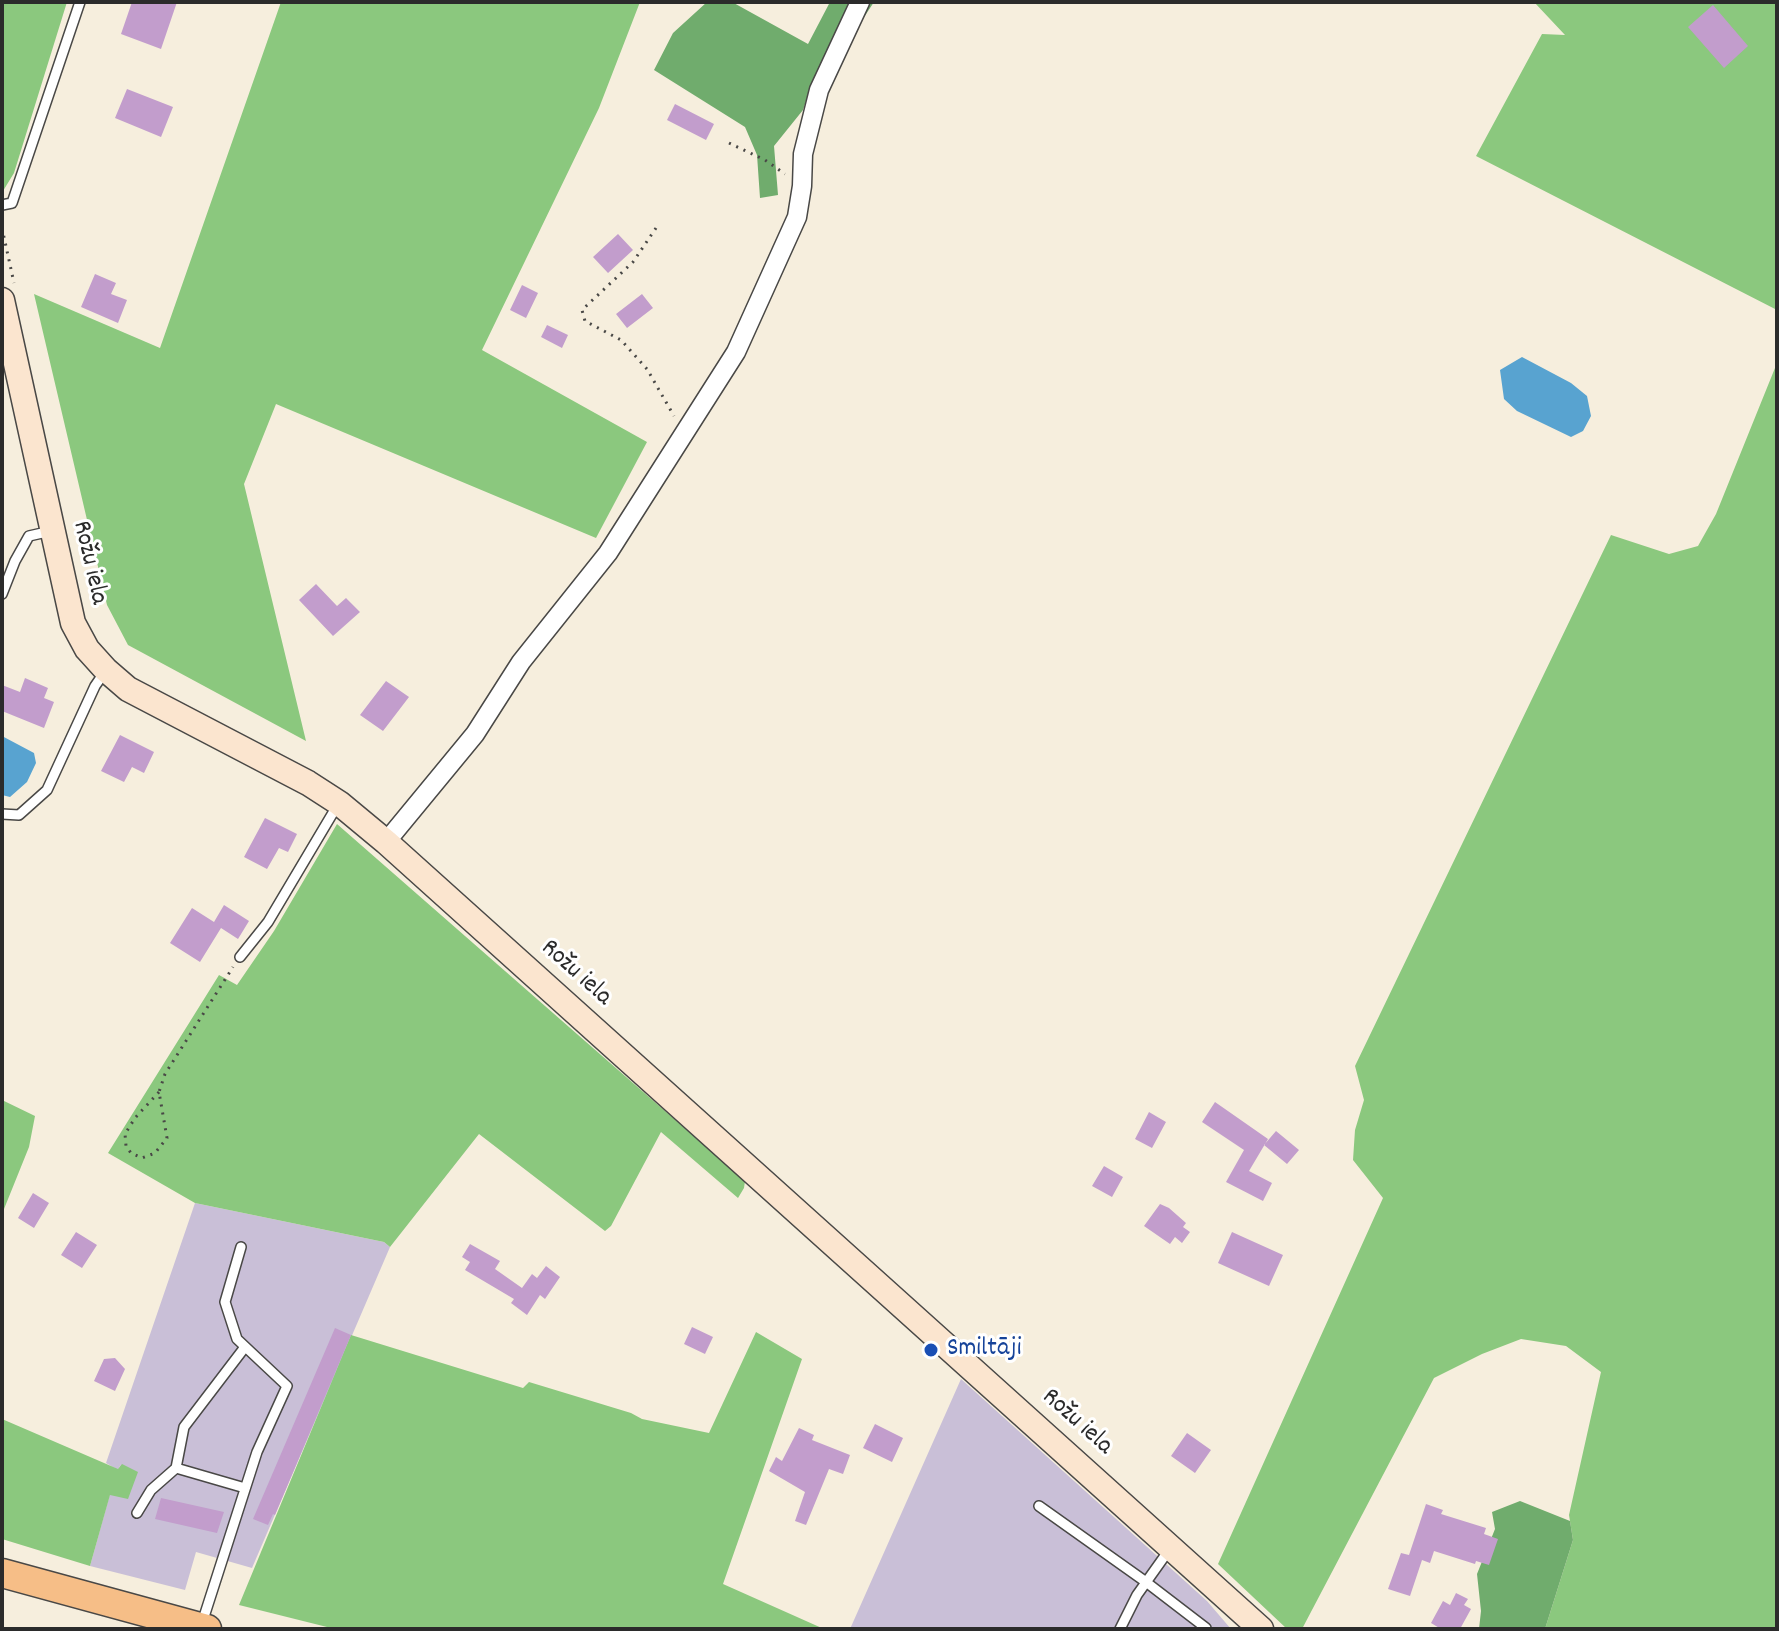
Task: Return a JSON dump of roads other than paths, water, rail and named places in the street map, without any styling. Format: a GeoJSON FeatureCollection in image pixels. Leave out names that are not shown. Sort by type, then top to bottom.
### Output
{"type":"FeatureCollection","features":[{"type":"Feature","properties":{"kind":"main road"},"geometry":{"type":"LineString","coordinates":[[2,1573],[202,1628]]}},
{"type":"Feature","properties":{"kind":"street"},"geometry":{"type":"LineString","coordinates":[[386,842],[475,734],[521,662],[608,553],[736,352],[797,217],[803,154],[819,90],[860,2]]}},
{"type":"Feature","properties":{"kind":"street","name":"Rožu iela"},"geometry":{"type":"LineString","coordinates":[[9,296],[51,531],[73,623],[87,649],[106,670],[128,689],[308,783],[339,803],[386,842],[1261,1629]]}},
{"type":"Feature","properties":{"kind":"lane"},"geometry":{"type":"LineString","coordinates":[[2,205],[12,203],[80,2]]}},
{"type":"Feature","properties":{"kind":"lane"},"geometry":{"type":"LineString","coordinates":[[2,594],[29,536],[51,531]]}},
{"type":"Feature","properties":{"kind":"lane"},"geometry":{"type":"LineString","coordinates":[[2,814],[19,815],[47,790],[95,686],[106,670]]}},
{"type":"Feature","properties":{"kind":"lane"},"geometry":{"type":"LineString","coordinates":[[240,957],[268,922],[339,803]]}},
{"type":"Feature","properties":{"kind":"lane"},"geometry":{"type":"LineString","coordinates":[[202,1628],[257,1452],[287,1386],[237,1339],[225,1302],[241,1247]]}},
{"type":"Feature","properties":{"kind":"lane"},"geometry":{"type":"LineString","coordinates":[[137,1513],[151,1490],[176,1468],[184,1427],[245,1347]]}},
{"type":"Feature","properties":{"kind":"lane"},"geometry":{"type":"LineString","coordinates":[[176,1468],[245,1488]]}},
{"type":"Feature","properties":{"kind":"lane"},"geometry":{"type":"LineString","coordinates":[[1039,1506],[1206,1628]]}},
{"type":"Feature","properties":{"kind":"lane"},"geometry":{"type":"LineString","coordinates":[[1120,1629],[1146,1582],[1171,1547]]}},
{"type":"Feature","properties":{"kind":"water"},"geometry":{"type":"Polygon","coordinates":[[[1522,357],[1571,383],[1587,396],[1591,416],[1583,431],[1571,437],[1517,411],[1504,399],[1500,370],[1522,357]]]}},
{"type":"Feature","properties":{"kind":"water"},"geometry":{"type":"Polygon","coordinates":[[[2,736],[34,753],[36,763],[27,782],[10,797],[2,795],[2,736]]]}},
{"type":"Feature","properties":{"kind":"place","name":"Smiltāji"},"geometry":{"type":"Point","coordinates":[931,1350]}}]}
